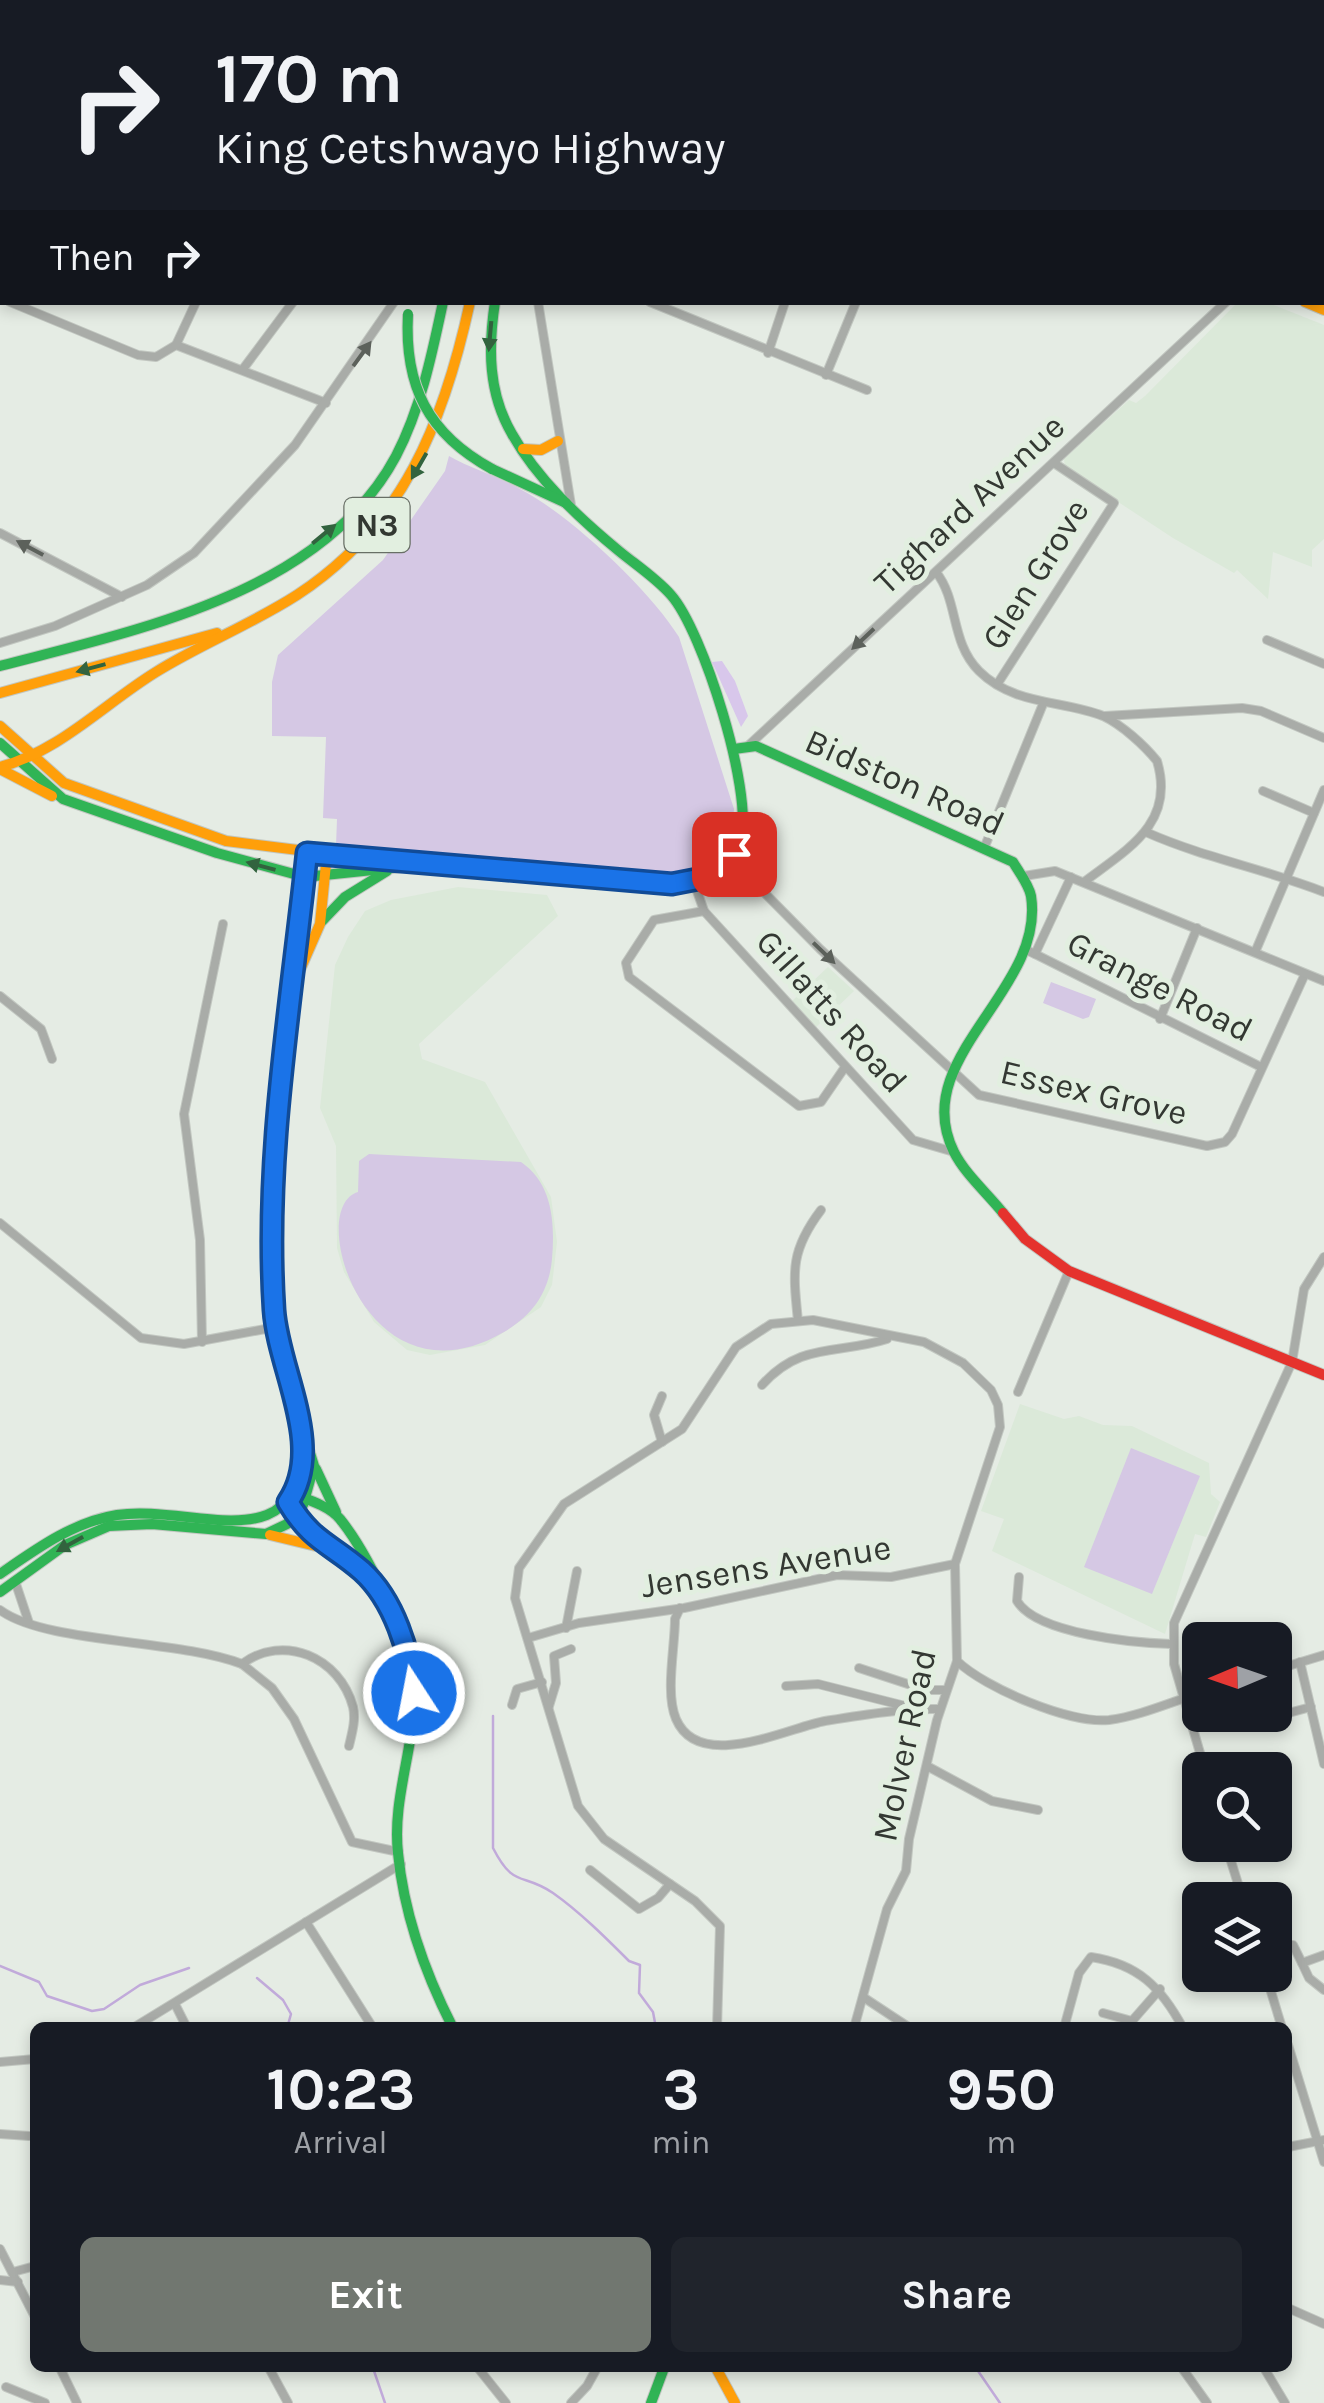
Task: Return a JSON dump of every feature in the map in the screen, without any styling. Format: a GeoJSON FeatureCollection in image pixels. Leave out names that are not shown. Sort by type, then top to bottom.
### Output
{"type":"FeatureCollection","features":[{"type":"Feature","properties":{"kind":"main road","name":"N3"},"geometry":{"type":"LineString","coordinates":[[0,666],[123,634],[206,604],[274,570],[321,538],[365,499],[392,460],[411,419],[436,338],[440,305]]}},
{"type":"Feature","properties":{"kind":"main road","name":"N3"},"geometry":{"type":"LineString","coordinates":[[6,691],[242,625],[299,594],[346,557],[387,515],[439,430],[456,376],[469,305]]}},
{"type":"Feature","properties":{"kind":"main road"},"geometry":{"type":"LineString","coordinates":[[0,726],[31,757],[78,790],[226,842],[418,865],[607,881],[694,882],[731,859],[742,841],[746,817],[734,749],[685,614],[654,579],[571,506],[522,449],[502,416],[489,371],[494,305]]}},
{"type":"Feature","properties":{"kind":"main road"},"geometry":{"type":"LineString","coordinates":[[409,308],[405,356],[419,406],[441,437],[492,469],[571,506]]}},
{"type":"Feature","properties":{"kind":"main road"},"geometry":{"type":"LineString","coordinates":[[522,449],[541,450],[558,441]]}},
{"type":"Feature","properties":{"kind":"main road"},"geometry":{"type":"LineString","coordinates":[[0,768],[31,757],[149,676],[242,625]]}},
{"type":"Feature","properties":{"kind":"main road"},"geometry":{"type":"LineString","coordinates":[[0,743],[63,799]]}},
{"type":"Feature","properties":{"kind":"main road","name":"Bidston Road"},"geometry":{"type":"LineString","coordinates":[[734,749],[749,745],[985,846],[1005,855],[1024,876]]}},
{"type":"Feature","properties":{"kind":"main road"},"geometry":{"type":"LineString","coordinates":[[0,768],[32,788],[217,853],[305,877],[418,865]]}},
{"type":"Feature","properties":{"kind":"main road"},"geometry":{"type":"LineString","coordinates":[[307,853],[296,978],[276,1120],[272,1205],[276,1327],[299,1425],[313,1464],[369,1578],[400,1631],[413,1676],[413,1715],[397,1803],[400,1858],[422,1954],[450,2022]]}},
{"type":"Feature","properties":{"kind":"main road"},"geometry":{"type":"LineString","coordinates":[[296,978],[320,924],[327,854]]}},
{"type":"Feature","properties":{"kind":"main road"},"geometry":{"type":"LineString","coordinates":[[320,924],[345,898],[392,868]]}},
{"type":"Feature","properties":{"kind":"main road"},"geometry":{"type":"LineString","coordinates":[[1024,876],[1033,907],[1030,952],[952,1070],[944,1116],[954,1152],[1025,1238],[1069,1272],[1324,1375]]}},
{"type":"Feature","properties":{"kind":"main road"},"geometry":{"type":"LineString","coordinates":[[299,1425],[302,1462],[290,1498],[296,1516],[306,1532],[369,1578]]}},
{"type":"Feature","properties":{"kind":"main road"},"geometry":{"type":"LineString","coordinates":[[270,1535],[296,1516],[306,1499],[313,1464]]}},
{"type":"Feature","properties":{"kind":"main road"},"geometry":{"type":"LineString","coordinates":[[0,1574],[46,1541],[102,1515],[171,1512],[250,1523],[290,1498],[306,1499],[339,1518]]}},
{"type":"Feature","properties":{"kind":"main road"},"geometry":{"type":"LineString","coordinates":[[0,1592],[75,1540],[107,1526],[165,1523],[243,1536],[270,1535],[331,1550]]}},
{"type":"Feature","properties":{"kind":"main road"},"geometry":{"type":"LineString","coordinates":[[651,2403],[663,2372]]}},
{"type":"Feature","properties":{"kind":"main road"},"geometry":{"type":"LineString","coordinates":[[718,2372],[735,2403]]}},
{"type":"Feature","properties":{"kind":"street"},"geometry":{"type":"LineString","coordinates":[[32,306],[138,355],[156,357],[176,344],[195,305]]}},
{"type":"Feature","properties":{"kind":"street"},"geometry":{"type":"LineString","coordinates":[[243,369],[290,305]]}},
{"type":"Feature","properties":{"kind":"street"},"geometry":{"type":"LineString","coordinates":[[0,643],[55,626],[122,596],[168,573],[194,552],[268,477],[326,403],[392,305]]}},
{"type":"Feature","properties":{"kind":"street"},"geometry":{"type":"LineString","coordinates":[[538,305],[571,506]]}},
{"type":"Feature","properties":{"kind":"street"},"geometry":{"type":"LineString","coordinates":[[657,305],[867,390]]}},
{"type":"Feature","properties":{"kind":"street"},"geometry":{"type":"LineString","coordinates":[[768,353],[784,305]]}},
{"type":"Feature","properties":{"kind":"street"},"geometry":{"type":"LineString","coordinates":[[826,375],[855,305]]}},
{"type":"Feature","properties":{"kind":"street","name":"Tighard Avenue"},"geometry":{"type":"LineString","coordinates":[[749,745],[1223,305]]}},
{"type":"Feature","properties":{"kind":"street"},"geometry":{"type":"LineString","coordinates":[[176,344],[326,403]]}},
{"type":"Feature","properties":{"kind":"street","name":"Glen Grove"},"geometry":{"type":"LineString","coordinates":[[998,683],[1114,503],[1054,463]]}},
{"type":"Feature","properties":{"kind":"street"},"geometry":{"type":"LineString","coordinates":[[0,532],[122,596]]}},
{"type":"Feature","properties":{"kind":"street"},"geometry":{"type":"LineString","coordinates":[[936,572],[945,586],[961,646],[979,671],[1043,704],[1102,716],[1242,708],[1261,711],[1324,738]]}},
{"type":"Feature","properties":{"kind":"street"},"geometry":{"type":"LineString","coordinates":[[1267,640],[1324,664]]}},
{"type":"Feature","properties":{"kind":"street"},"geometry":{"type":"LineString","coordinates":[[985,846],[1043,704]]}},
{"type":"Feature","properties":{"kind":"street"},"geometry":{"type":"LineString","coordinates":[[1084,882],[1148,833],[1158,805],[1158,761],[1102,716]]}},
{"type":"Feature","properties":{"kind":"street"},"geometry":{"type":"LineString","coordinates":[[1256,950],[1324,790]]}},
{"type":"Feature","properties":{"kind":"street"},"geometry":{"type":"LineString","coordinates":[[1262,792],[1314,813]]}},
{"type":"Feature","properties":{"kind":"street"},"geometry":{"type":"LineString","coordinates":[[1148,833],[1203,856],[1324,892]]}},
{"type":"Feature","properties":{"kind":"street","name":"Essex Grove"},"geometry":{"type":"LineString","coordinates":[[731,859],[820,949],[979,1095],[1000,1103],[1207,1146],[1230,1138],[1306,974]]}},
{"type":"Feature","properties":{"kind":"street","name":"Bidston Road"},"geometry":{"type":"LineString","coordinates":[[1024,876],[1047,870],[1071,877],[1324,981]]}},
{"type":"Feature","properties":{"kind":"street"},"geometry":{"type":"LineString","coordinates":[[1030,952],[1071,877]]}},
{"type":"Feature","properties":{"kind":"street","name":"Gillatts Road"},"geometry":{"type":"LineString","coordinates":[[694,882],[704,911],[913,1140],[954,1152]]}},
{"type":"Feature","properties":{"kind":"street"},"geometry":{"type":"LineString","coordinates":[[704,911],[654,920],[628,957],[629,977],[799,1106],[820,1102],[845,1067]]}},
{"type":"Feature","properties":{"kind":"street"},"geometry":{"type":"LineString","coordinates":[[202,1342],[200,1240],[184,1114],[223,924]]}},
{"type":"Feature","properties":{"kind":"street"},"geometry":{"type":"LineString","coordinates":[[1160,1019],[1197,928]]}},
{"type":"Feature","properties":{"kind":"street","name":"Grange Road"},"geometry":{"type":"LineString","coordinates":[[1030,952],[1261,1067]]}},
{"type":"Feature","properties":{"kind":"street"},"geometry":{"type":"LineString","coordinates":[[0,996],[40,1029],[52,1059]]}},
{"type":"Feature","properties":{"kind":"street"},"geometry":{"type":"LineString","coordinates":[[798,1320],[793,1274],[799,1240],[821,1210]]}},
{"type":"Feature","properties":{"kind":"street"},"geometry":{"type":"LineString","coordinates":[[0,1222],[141,1338],[165,1344],[202,1342],[276,1327]]}},
{"type":"Feature","properties":{"kind":"street"},"geometry":{"type":"LineString","coordinates":[[1182,1690],[1171,1644],[1184,1594],[1292,1362],[1304,1289],[1324,1257]]}},
{"type":"Feature","properties":{"kind":"street"},"geometry":{"type":"LineString","coordinates":[[1018,1392],[1069,1272]]}},
{"type":"Feature","properties":{"kind":"street"},"geometry":{"type":"LineString","coordinates":[[718,2022],[720,1926],[708,1912],[604,1840],[590,1825],[571,1792],[516,1598],[515,1577],[564,1504],[662,1442],[693,1416],[736,1347],[771,1324],[798,1320],[891,1338]]}},
{"type":"Feature","properties":{"kind":"street"},"geometry":{"type":"LineString","coordinates":[[762,1384],[796,1357],[815,1349],[859,1347],[891,1338]]}},
{"type":"Feature","properties":{"kind":"street","name":"Molver Road"},"geometry":{"type":"LineString","coordinates":[[856,2022],[886,1909],[906,1871],[908,1839],[940,1709],[957,1661],[954,1564],[997,1441],[1000,1412],[991,1390],[963,1363],[924,1342],[891,1338]]}},
{"type":"Feature","properties":{"kind":"street"},"geometry":{"type":"LineString","coordinates":[[662,1396],[654,1414],[662,1442]]}},
{"type":"Feature","properties":{"kind":"street","name":"Jensens Avenue"},"geometry":{"type":"LineString","coordinates":[[528,1638],[837,1575],[891,1577],[926,1566],[954,1564]]}},
{"type":"Feature","properties":{"kind":"street"},"geometry":{"type":"LineString","coordinates":[[566,1628],[578,1571]]}},
{"type":"Feature","properties":{"kind":"street"},"geometry":{"type":"LineString","coordinates":[[1019,1577],[1016,1600],[1025,1610],[1104,1641],[1171,1644]]}},
{"type":"Feature","properties":{"kind":"street"},"geometry":{"type":"LineString","coordinates":[[15,1580],[29,1623]]}},
{"type":"Feature","properties":{"kind":"street"},"geometry":{"type":"LineString","coordinates":[[680,1608],[675,1619],[676,1719],[691,1738],[727,1746],[825,1721],[918,1708],[940,1709]]}},
{"type":"Feature","properties":{"kind":"street"},"geometry":{"type":"LineString","coordinates":[[0,1610],[29,1623],[209,1651],[242,1664],[272,1688],[294,1719],[352,1842],[360,1848],[400,1858]]}},
{"type":"Feature","properties":{"kind":"street"},"geometry":{"type":"LineString","coordinates":[[242,1664],[271,1647],[311,1656],[350,1698],[354,1714],[349,1746]]}},
{"type":"Feature","properties":{"kind":"street"},"geometry":{"type":"LineString","coordinates":[[549,1706],[557,1677],[554,1656],[571,1649]]}},
{"type":"Feature","properties":{"kind":"street"},"geometry":{"type":"LineString","coordinates":[[1292,1665],[1324,1655]]}},
{"type":"Feature","properties":{"kind":"street"},"geometry":{"type":"LineString","coordinates":[[957,1661],[1001,1692],[1090,1719],[1113,1720],[1182,1699]]}},
{"type":"Feature","properties":{"kind":"street"},"geometry":{"type":"LineString","coordinates":[[1300,1662],[1324,1764]]}},
{"type":"Feature","properties":{"kind":"street"},"geometry":{"type":"LineString","coordinates":[[860,1668],[926,1690],[946,1690]]}},
{"type":"Feature","properties":{"kind":"street"},"geometry":{"type":"LineString","coordinates":[[512,1705],[517,1690],[542,1682]]}},
{"type":"Feature","properties":{"kind":"street"},"geometry":{"type":"LineString","coordinates":[[786,1686],[824,1685],[918,1708]]}},
{"type":"Feature","properties":{"kind":"street"},"geometry":{"type":"LineString","coordinates":[[1292,1713],[1312,1708]]}},
{"type":"Feature","properties":{"kind":"street"},"geometry":{"type":"LineString","coordinates":[[927,1766],[992,1801],[1038,1810]]}},
{"type":"Feature","properties":{"kind":"street"},"geometry":{"type":"LineString","coordinates":[[143,2022],[306,1922],[400,1858]]}},
{"type":"Feature","properties":{"kind":"street"},"geometry":{"type":"LineString","coordinates":[[590,1870],[640,1909],[658,1898],[670,1884]]}},
{"type":"Feature","properties":{"kind":"street"},"geometry":{"type":"LineString","coordinates":[[306,1922],[369,2022]]}},
{"type":"Feature","properties":{"kind":"street"},"geometry":{"type":"LineString","coordinates":[[1292,1945],[1309,1978],[1324,1990]]}},
{"type":"Feature","properties":{"kind":"street"},"geometry":{"type":"LineString","coordinates":[[1302,1963],[1324,1956]]}},
{"type":"Feature","properties":{"kind":"street"},"geometry":{"type":"LineString","coordinates":[[1066,2022],[1084,1961],[1090,1958],[1126,1966],[1160,1989],[1179,2022]]}},
{"type":"Feature","properties":{"kind":"street"},"geometry":{"type":"LineString","coordinates":[[1133,2022],[1160,1989]]}},
{"type":"Feature","properties":{"kind":"street"},"geometry":{"type":"LineString","coordinates":[[1271,1992],[1280,2022]]}},
{"type":"Feature","properties":{"kind":"street"},"geometry":{"type":"LineString","coordinates":[[864,1997],[901,2022]]}},
{"type":"Feature","properties":{"kind":"street"},"geometry":{"type":"LineString","coordinates":[[175,2004],[184,2022]]}},
{"type":"Feature","properties":{"kind":"street"},"geometry":{"type":"LineString","coordinates":[[1103,2013],[1126,2022]]}},
{"type":"Feature","properties":{"kind":"street"},"geometry":{"type":"LineString","coordinates":[[1292,2057],[1321,2141],[1324,2162]]}},
{"type":"Feature","properties":{"kind":"street"},"geometry":{"type":"LineString","coordinates":[[0,2062],[30,2060]]}},
{"type":"Feature","properties":{"kind":"street"},"geometry":{"type":"LineString","coordinates":[[0,2134],[28,2136]]}},
{"type":"Feature","properties":{"kind":"street"},"geometry":{"type":"LineString","coordinates":[[1292,2146],[1321,2141]]}},
{"type":"Feature","properties":{"kind":"street"},"geometry":{"type":"LineString","coordinates":[[0,2249],[30,2307]]}},
{"type":"Feature","properties":{"kind":"street"},"geometry":{"type":"LineString","coordinates":[[13,2272],[30,2267]]}},
{"type":"Feature","properties":{"kind":"street"},"geometry":{"type":"LineString","coordinates":[[0,2280],[18,2282]]}},
{"type":"Feature","properties":{"kind":"street"},"geometry":{"type":"LineString","coordinates":[[1292,2310],[1324,2324]]}},
{"type":"Feature","properties":{"kind":"street"},"geometry":{"type":"LineString","coordinates":[[62,2372],[76,2403]]}},
{"type":"Feature","properties":{"kind":"street"},"geometry":{"type":"LineString","coordinates":[[271,2372],[288,2403]]}},
{"type":"Feature","properties":{"kind":"street"},"geometry":{"type":"LineString","coordinates":[[481,2372],[506,2403]]}},
{"type":"Feature","properties":{"kind":"street"},"geometry":{"type":"LineString","coordinates":[[570,2403],[588,2386],[595,2372]]}},
{"type":"Feature","properties":{"kind":"street"},"geometry":{"type":"LineString","coordinates":[[1185,2372],[1207,2403]]}},
{"type":"Feature","properties":{"kind":"street"},"geometry":{"type":"LineString","coordinates":[[1266,2372],[1284,2403]]}},
{"type":"Feature","properties":{"kind":"street"},"geometry":{"type":"LineString","coordinates":[[6,2387],[45,2403]]}},
{"type":"Feature","properties":{"kind":"shaded area"},"geometry":{"type":"Polygon","coordinates":[[[1235,305],[1274,305],[1324,325],[1324,539],[1312,550],[1312,567],[1273,552],[1268,599],[1237,570],[1234,573],[1173,538],[1065,467],[1064,459],[1129,400],[1136,403],[1235,305]]]}},
{"type":"Feature","properties":{"kind":"shaded area"},"geometry":{"type":"Polygon","coordinates":[[[449,456],[520,489],[584,534],[629,576],[679,637],[734,809],[728,839],[715,858],[693,869],[663,875],[336,846],[337,819],[323,818],[326,737],[272,736],[272,682],[278,655],[383,560],[445,471],[449,456]]]}},
{"type":"Feature","properties":{"kind":"shaded area"},"geometry":{"type":"Polygon","coordinates":[[[722,661],[735,681],[748,716],[741,727],[712,662],[722,661]]]}},
{"type":"Feature","properties":{"kind":"shaded area"},"geometry":{"type":"Polygon","coordinates":[[[458,887],[547,895],[558,916],[419,1044],[422,1059],[485,1082],[551,1197],[557,1242],[552,1285],[541,1307],[485,1345],[430,1355],[407,1350],[374,1322],[344,1272],[337,1248],[336,1146],[320,1108],[335,965],[348,937],[365,911],[391,900],[458,887]]]}},
{"type":"Feature","properties":{"kind":"shaded area"},"geometry":{"type":"Polygon","coordinates":[[[828,967],[854,991],[815,1028],[791,1002],[828,967]]]}},
{"type":"Feature","properties":{"kind":"shaded area"},"geometry":{"type":"Polygon","coordinates":[[[1051,982],[1096,999],[1089,1017],[1083,1019],[1043,1003],[1051,982]]]}},
{"type":"Feature","properties":{"kind":"shaded area"},"geometry":{"type":"Polygon","coordinates":[[[369,1154],[521,1162],[532,1171],[550,1205],[553,1245],[547,1282],[538,1302],[523,1318],[504,1332],[456,1350],[416,1346],[383,1327],[359,1298],[344,1264],[339,1232],[343,1206],[358,1192],[359,1161],[369,1154]]]}},
{"type":"Feature","properties":{"kind":"shaded area"},"geometry":{"type":"Polygon","coordinates":[[[1020,1404],[1064,1419],[1079,1416],[1103,1425],[1132,1426],[1209,1463],[1211,1494],[1220,1502],[1206,1537],[1195,1534],[1165,1634],[992,1551],[1004,1519],[981,1511],[1020,1404]]]}},
{"type":"Feature","properties":{"kind":"shaded area"},"geometry":{"type":"Polygon","coordinates":[[[1131,1448],[1200,1476],[1152,1594],[1084,1567],[1131,1448]]]}},
{"type":"Feature","properties":{"kind":"waterway"},"geometry":{"type":"LineString","coordinates":[[493,1716],[493,1848],[513,1875],[553,1893],[629,1961],[640,1965],[639,1993],[653,2012],[655,2022]]}},
{"type":"Feature","properties":{"kind":"waterway"},"geometry":{"type":"LineString","coordinates":[[0,1966],[39,1982],[47,1996],[92,2011],[104,2009],[140,1985],[189,1968]]}},
{"type":"Feature","properties":{"kind":"waterway"},"geometry":{"type":"LineString","coordinates":[[257,1978],[283,2000],[291,2014],[289,2022]]}},
{"type":"Feature","properties":{"kind":"waterway"},"geometry":{"type":"LineString","coordinates":[[374,2372],[385,2403]]}},
{"type":"Feature","properties":{"kind":"waterway"},"geometry":{"type":"LineString","coordinates":[[979,2372],[1000,2403]]}},
{"type":"Feature","properties":{"kind":"traffic: fast"},"geometry":{"type":"LineString","coordinates":[[0,666],[166,620],[222,599],[275,573],[323,542],[364,503],[396,456],[419,400],[442,305]]}},
{"type":"Feature","properties":{"kind":"traffic: fast"},"geometry":{"type":"LineString","coordinates":[[495,305],[492,370],[504,418],[522,451],[560,497],[659,583],[684,614],[710,675],[740,785],[743,816],[739,844],[729,861],[708,877],[654,885],[557,875]]}},
{"type":"Feature","properties":{"kind":"traffic: fast"},"geometry":{"type":"LineString","coordinates":[[408,314],[410,364],[424,405],[451,440],[492,469]]}},
{"type":"Feature","properties":{"kind":"traffic: fast"},"geometry":{"type":"LineString","coordinates":[[492,469],[566,503]]}},
{"type":"Feature","properties":{"kind":"traffic: fast"},"geometry":{"type":"LineString","coordinates":[[0,743],[63,799],[217,853],[305,877],[402,867]]}},
{"type":"Feature","properties":{"kind":"traffic: fast"},"geometry":{"type":"LineString","coordinates":[[734,749],[756,746],[1013,862],[1024,879],[1031,896],[1030,930],[1019,963],[962,1055],[948,1086],[944,1118],[954,1152],[1003,1213]]}},
{"type":"Feature","properties":{"kind":"traffic: fast"},"geometry":{"type":"LineString","coordinates":[[322,921],[345,897],[387,871]]}},
{"type":"Feature","properties":{"kind":"traffic: fast"},"geometry":{"type":"LineString","coordinates":[[0,1592],[65,1545],[109,1526],[152,1524],[266,1534],[287,1524],[303,1505],[314,1466],[286,1375],[271,1285],[269,1198],[280,1085]]}},
{"type":"Feature","properties":{"kind":"traffic: fast"},"geometry":{"type":"LineString","coordinates":[[0,1574],[56,1538],[117,1515],[238,1520],[264,1516],[284,1504],[297,1480],[301,1441]]}},
{"type":"Feature","properties":{"kind":"traffic: fast"},"geometry":{"type":"LineString","coordinates":[[316,1469],[336,1512]]}},
{"type":"Feature","properties":{"kind":"traffic: fast"},"geometry":{"type":"LineString","coordinates":[[293,1494],[330,1510],[352,1535],[388,1603],[407,1652],[414,1694],[398,1813],[398,1853],[417,1943],[450,2022]]}},
{"type":"Feature","properties":{"kind":"traffic: fast"},"geometry":{"type":"LineString","coordinates":[[292,1510],[314,1539],[365,1574]]}},
{"type":"Feature","properties":{"kind":"traffic: fast"},"geometry":{"type":"LineString","coordinates":[[651,2403],[663,2372]]}},
{"type":"Feature","properties":{"kind":"traffic: slow"},"geometry":{"type":"LineString","coordinates":[[0,767],[42,750],[156,672],[297,595],[334,568],[365,537],[413,468],[447,389],[469,305]]}},
{"type":"Feature","properties":{"kind":"traffic: slow"},"geometry":{"type":"LineString","coordinates":[[1312,305],[1324,310]]}},
{"type":"Feature","properties":{"kind":"traffic: slow"},"geometry":{"type":"LineString","coordinates":[[523,449],[541,450],[558,441]]}},
{"type":"Feature","properties":{"kind":"traffic: slow"},"geometry":{"type":"LineString","coordinates":[[0,693],[217,633]]}},
{"type":"Feature","properties":{"kind":"traffic: slow"},"geometry":{"type":"LineString","coordinates":[[0,726],[64,783],[226,841],[418,865],[557,875]]}},
{"type":"Feature","properties":{"kind":"traffic: slow"},"geometry":{"type":"LineString","coordinates":[[0,769],[52,796]]}},
{"type":"Feature","properties":{"kind":"traffic: slow"},"geometry":{"type":"LineString","coordinates":[[280,1085],[298,965],[307,853]]}},
{"type":"Feature","properties":{"kind":"traffic: slow"},"geometry":{"type":"LineString","coordinates":[[299,972],[320,924],[327,854]]}},
{"type":"Feature","properties":{"kind":"traffic: slow"},"geometry":{"type":"LineString","coordinates":[[270,1535],[320,1547]]}},
{"type":"Feature","properties":{"kind":"traffic: slow"},"geometry":{"type":"LineString","coordinates":[[718,2372],[735,2403]]}},
{"type":"Feature","properties":{"kind":"traffic: jam"},"geometry":{"type":"LineString","coordinates":[[1003,1213],[1025,1239],[1069,1271],[1324,1375]]}},
{"type":"Feature","properties":{"kind":"route"},"geometry":{"type":"LineString","coordinates":[[414,1693],[404,1640],[369,1578],[306,1532],[288,1502],[296,1489],[302,1462],[299,1425],[276,1327],[272,1205],[276,1120],[296,978],[307,853],[672,884],[685,884],[714,873],[734,854]]}}]}
